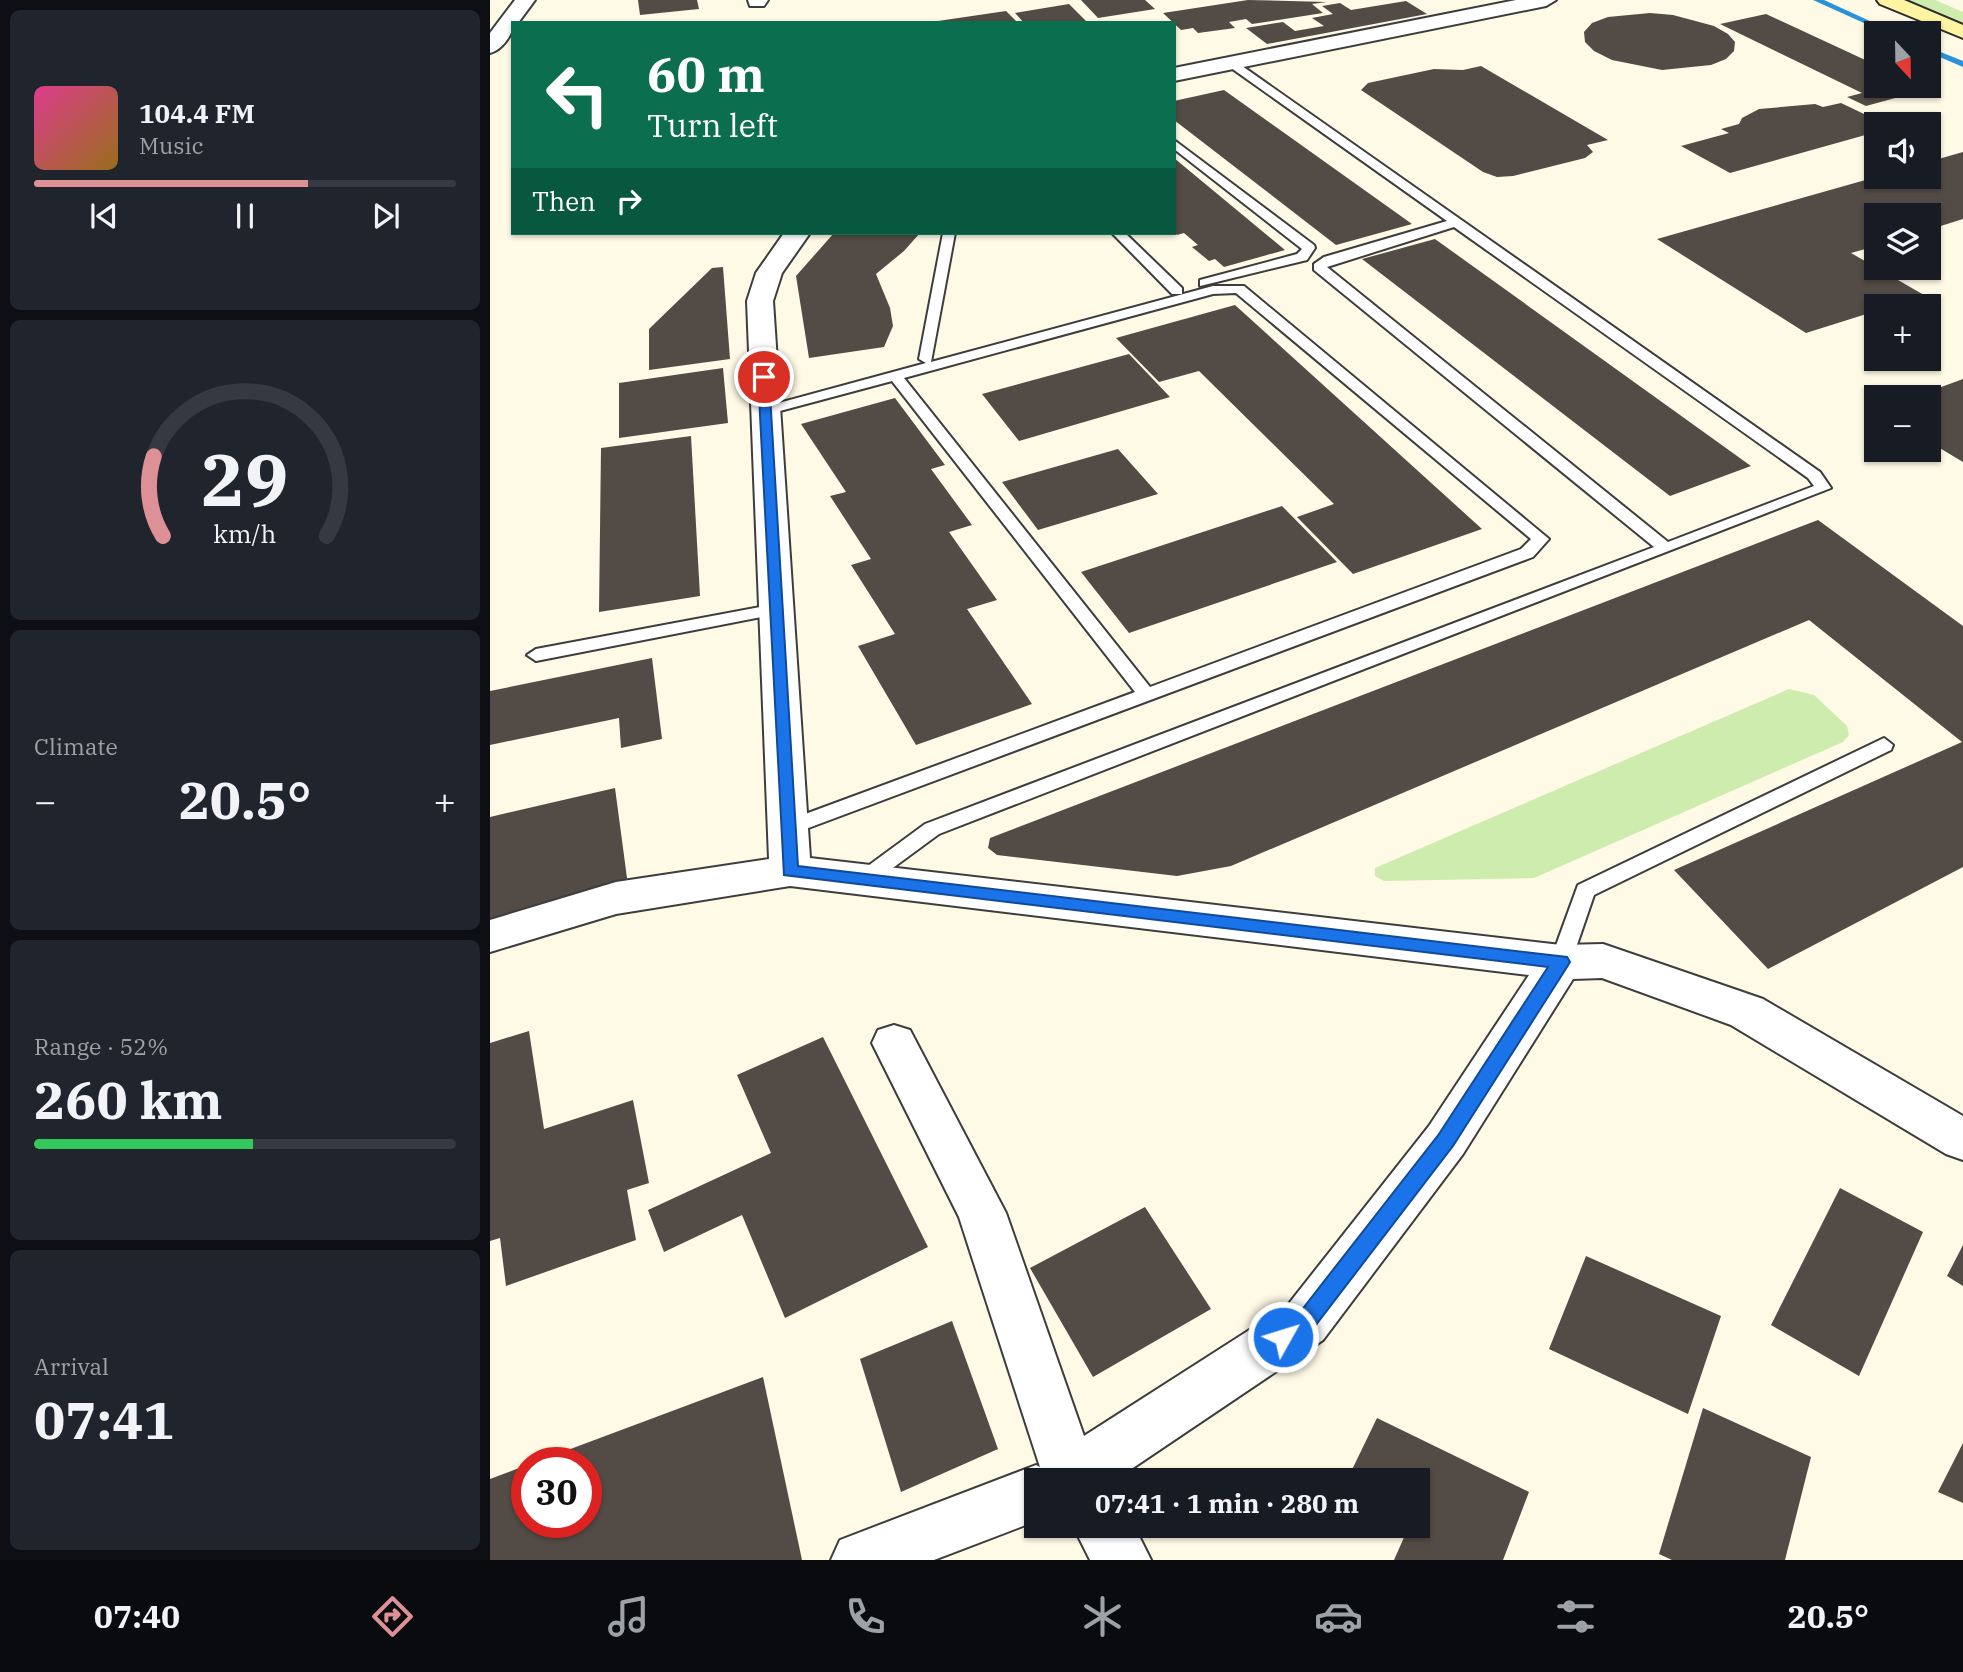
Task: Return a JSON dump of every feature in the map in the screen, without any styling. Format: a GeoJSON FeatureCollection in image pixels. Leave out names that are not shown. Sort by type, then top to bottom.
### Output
{"type":"FeatureCollection","features":[{"type":"Feature","properties":{"kind":"main road"},"geometry":{"type":"LineString","coordinates":[[1887,0],[1963,32]]}},
{"type":"Feature","properties":{"kind":"street"},"geometry":{"type":"LineString","coordinates":[[490,47],[525,0]]}},
{"type":"Feature","properties":{"kind":"street"},"geometry":{"type":"LineString","coordinates":[[1176,75],[1545,0]]}},
{"type":"Feature","properties":{"kind":"street"},"geometry":{"type":"LineString","coordinates":[[790,871],[760,301],[762,282],[772,263],[795,235]]}},
{"type":"Feature","properties":{"kind":"street"},"geometry":{"type":"LineString","coordinates":[[490,936],[616,898],[790,871],[1561,962],[1603,961],[1747,1012],[1963,1140]]}},
{"type":"Feature","properties":{"kind":"street"},"geometry":{"type":"LineString","coordinates":[[1084,1468],[1305,1323],[1446,1140],[1561,962]]}},
{"type":"Feature","properties":{"kind":"street"},"geometry":{"type":"LineString","coordinates":[[894,1043],[982,1213],[1057,1468]]}},
{"type":"Feature","properties":{"kind":"street"},"geometry":{"type":"LineString","coordinates":[[860,1560],[1024,1497]]}},
{"type":"Feature","properties":{"kind":"street"},"geometry":{"type":"LineString","coordinates":[[1108,1538],[1122,1560]]}},
{"type":"Feature","properties":{"kind":"lane"},"geometry":{"type":"LineString","coordinates":[[863,879],[932,829],[1823,488],[1814,475],[1231,63]]}},
{"type":"Feature","properties":{"kind":"lane"},"geometry":{"type":"LineString","coordinates":[[765,407],[926,359],[1302,257],[1309,248],[1176,145]]}},
{"type":"Feature","properties":{"kind":"lane"},"geometry":{"type":"LineString","coordinates":[[1457,222],[1329,260],[1319,267],[1664,547]]}},
{"type":"Feature","properties":{"kind":"lane"},"geometry":{"type":"LineString","coordinates":[[926,359],[949,235]]}},
{"type":"Feature","properties":{"kind":"lane"},"geometry":{"type":"LineString","coordinates":[[1120,235],[1177,291]]}},
{"type":"Feature","properties":{"kind":"lane"},"geometry":{"type":"LineString","coordinates":[[765,407],[895,376],[1213,290],[1239,289],[1541,540],[1527,553],[788,828]]}},
{"type":"Feature","properties":{"kind":"lane"},"geometry":{"type":"LineString","coordinates":[[895,376],[1147,695]]}},
{"type":"Feature","properties":{"kind":"lane"},"geometry":{"type":"LineString","coordinates":[[536,655],[776,609]]}},
{"type":"Feature","properties":{"kind":"lane"},"geometry":{"type":"LineString","coordinates":[[1561,962],[1585,890],[1884,745]]}},
{"type":"Feature","properties":{"kind":"green space"},"geometry":{"type":"Polygon","coordinates":[[[1904,0],[1935,0],[1963,12],[1963,25],[1904,0]]]}},
{"type":"Feature","properties":{"kind":"green space"},"geometry":{"type":"Polygon","coordinates":[[[1789,689],[1814,695],[1847,726],[1849,735],[1843,742],[1534,878],[1384,881],[1375,876],[1375,868],[1789,689]]]}},
{"type":"Feature","properties":{"kind":"building"},"geometry":{"type":"Polygon","coordinates":[[[638,0],[697,0],[699,9],[640,15],[638,0]]]}},
{"type":"Feature","properties":{"kind":"building"},"geometry":{"type":"Polygon","coordinates":[[[1081,0],[1145,0],[1155,9],[1098,18],[1081,0]]]}},
{"type":"Feature","properties":{"kind":"building"},"geometry":{"type":"Polygon","coordinates":[[[1248,0],[1327,2],[1312,4],[1323,13],[1252,24],[1246,19],[1229,22],[1235,28],[1198,33],[1193,28],[1181,30],[1176,21],[1171,21],[1163,13],[1248,0]]]}},
{"type":"Feature","properties":{"kind":"building"},"geometry":{"type":"Polygon","coordinates":[[[1406,1],[1427,14],[1267,44],[1246,28],[1283,22],[1295,31],[1324,26],[1312,18],[1333,14],[1322,6],[1340,3],[1351,10],[1406,1]]]}},
{"type":"Feature","properties":{"kind":"building"},"geometry":{"type":"Polygon","coordinates":[[[1069,4],[1086,21],[1022,21],[1015,13],[1069,4]]]}},
{"type":"Feature","properties":{"kind":"building"},"geometry":{"type":"Polygon","coordinates":[[[1006,11],[1016,21],[938,21],[1006,11]]]}},
{"type":"Feature","properties":{"kind":"building"},"geometry":{"type":"Polygon","coordinates":[[[1650,13],[1673,15],[1714,26],[1728,34],[1735,42],[1734,51],[1726,59],[1711,65],[1662,70],[1612,60],[1594,51],[1585,42],[1584,32],[1592,23],[1608,17],[1650,13]]]}},
{"type":"Feature","properties":{"kind":"building"},"geometry":{"type":"Polygon","coordinates":[[[1766,14],[1864,59],[1864,98],[1895,98],[1866,106],[1847,97],[1862,93],[1720,24],[1766,14]]]}},
{"type":"Feature","properties":{"kind":"building"},"geometry":{"type":"Polygon","coordinates":[[[1481,66],[1608,140],[1587,145],[1593,152],[1585,158],[1513,176],[1497,177],[1483,172],[1361,90],[1368,83],[1434,69],[1463,70],[1481,66]]]}},
{"type":"Feature","properties":{"kind":"building"},"geometry":{"type":"Polygon","coordinates":[[[1224,90],[1412,224],[1336,245],[1176,122],[1176,101],[1224,90]]]}},
{"type":"Feature","properties":{"kind":"building"},"geometry":{"type":"Polygon","coordinates":[[[1841,103],[1864,114],[1864,135],[1730,173],[1681,146],[1729,133],[1721,129],[1739,124],[1742,118],[1759,109],[1815,104],[1823,107],[1841,103]]]}},
{"type":"Feature","properties":{"kind":"building"},"geometry":{"type":"Polygon","coordinates":[[[1963,152],[1963,219],[1941,226],[1941,203],[1864,203],[1864,249],[1851,253],[1864,260],[1864,280],[1898,280],[1922,294],[1864,294],[1864,315],[1806,333],[1657,239],[1864,180],[1864,189],[1941,189],[1941,158],[1963,152]]]}},
{"type":"Feature","properties":{"kind":"building"},"geometry":{"type":"Polygon","coordinates":[[[1176,160],[1285,250],[1224,267],[1215,259],[1209,261],[1192,247],[1198,245],[1184,233],[1177,235],[1176,160]]]}},
{"type":"Feature","properties":{"kind":"building"},"geometry":{"type":"Polygon","coordinates":[[[832,235],[918,235],[904,251],[876,274],[890,308],[893,326],[884,347],[809,358],[796,276],[832,235]]]}},
{"type":"Feature","properties":{"kind":"building"},"geometry":{"type":"Polygon","coordinates":[[[1435,239],[1751,466],[1670,496],[1362,259],[1435,239]]]}},
{"type":"Feature","properties":{"kind":"building"},"geometry":{"type":"Polygon","coordinates":[[[723,267],[730,359],[649,370],[649,329],[712,268],[723,267]]]}},
{"type":"Feature","properties":{"kind":"building"},"geometry":{"type":"Polygon","coordinates":[[[1235,305],[1482,529],[1353,574],[1297,517],[1334,504],[1199,371],[1159,382],[1116,338],[1235,305]]]}},
{"type":"Feature","properties":{"kind":"building"},"geometry":{"type":"Polygon","coordinates":[[[1129,354],[1170,397],[1019,441],[982,394],[1129,354]]]}},
{"type":"Feature","properties":{"kind":"building"},"geometry":{"type":"Polygon","coordinates":[[[723,368],[728,423],[619,438],[619,383],[723,368]]]}},
{"type":"Feature","properties":{"kind":"building"},"geometry":{"type":"Polygon","coordinates":[[[1963,379],[1963,462],[1941,449],[1941,387],[1963,379]]]}},
{"type":"Feature","properties":{"kind":"building"},"geometry":{"type":"Polygon","coordinates":[[[895,398],[945,465],[931,469],[972,525],[949,532],[997,600],[967,609],[1032,704],[916,745],[858,646],[895,634],[851,565],[871,559],[830,496],[846,492],[801,424],[895,398]]]}},
{"type":"Feature","properties":{"kind":"building"},"geometry":{"type":"Polygon","coordinates":[[[691,436],[700,596],[599,612],[601,448],[691,436]]]}},
{"type":"Feature","properties":{"kind":"building"},"geometry":{"type":"Polygon","coordinates":[[[1118,449],[1158,494],[1038,530],[1002,482],[1118,449]]]}},
{"type":"Feature","properties":{"kind":"building"},"geometry":{"type":"Polygon","coordinates":[[[1282,506],[1337,562],[1129,633],[1081,572],[1282,506]]]}},
{"type":"Feature","properties":{"kind":"building"},"geometry":{"type":"Polygon","coordinates":[[[1818,520],[1963,626],[1963,867],[1768,969],[1674,870],[1962,742],[1809,620],[1231,866],[1177,876],[997,855],[988,848],[990,838],[1818,520]]]}},
{"type":"Feature","properties":{"kind":"building"},"geometry":{"type":"Polygon","coordinates":[[[652,658],[662,739],[621,748],[619,718],[490,745],[490,691],[652,658]]]}},
{"type":"Feature","properties":{"kind":"building"},"geometry":{"type":"Polygon","coordinates":[[[615,788],[629,893],[490,928],[490,817],[615,788]]]}},
{"type":"Feature","properties":{"kind":"building"},"geometry":{"type":"Polygon","coordinates":[[[529,1031],[544,1129],[633,1100],[649,1183],[627,1190],[636,1240],[506,1286],[500,1238],[490,1241],[490,1043],[529,1031]]]}},
{"type":"Feature","properties":{"kind":"building"},"geometry":{"type":"Polygon","coordinates":[[[823,1037],[928,1247],[785,1318],[742,1215],[664,1252],[648,1210],[771,1153],[737,1075],[823,1037]]]}},
{"type":"Feature","properties":{"kind":"building"},"geometry":{"type":"Polygon","coordinates":[[[1840,1188],[1923,1232],[1859,1376],[1771,1325],[1840,1188]]]}},
{"type":"Feature","properties":{"kind":"building"},"geometry":{"type":"Polygon","coordinates":[[[1145,1207],[1211,1309],[1093,1377],[1030,1268],[1145,1207]]]}},
{"type":"Feature","properties":{"kind":"building"},"geometry":{"type":"Polygon","coordinates":[[[1963,1245],[1963,1286],[1947,1276],[1963,1245]]]}},
{"type":"Feature","properties":{"kind":"building"},"geometry":{"type":"Polygon","coordinates":[[[1586,1256],[1721,1316],[1688,1414],[1549,1349],[1586,1256]]]}},
{"type":"Feature","properties":{"kind":"building"},"geometry":{"type":"Polygon","coordinates":[[[952,1321],[998,1449],[901,1492],[860,1359],[952,1321]]]}},
{"type":"Feature","properties":{"kind":"building"},"geometry":{"type":"Polygon","coordinates":[[[763,1377],[802,1560],[490,1560],[490,1479],[511,1471],[511,1538],[602,1538],[602,1447],[576,1447],[763,1377]]]}},
{"type":"Feature","properties":{"kind":"building"},"geometry":{"type":"Polygon","coordinates":[[[1703,1408],[1811,1457],[1785,1560],[1672,1560],[1659,1554],[1703,1408]]]}},
{"type":"Feature","properties":{"kind":"building"},"geometry":{"type":"Polygon","coordinates":[[[1377,1418],[1529,1492],[1503,1560],[1394,1560],[1404,1538],[1430,1538],[1430,1468],[1353,1468],[1377,1418]]]}},
{"type":"Feature","properties":{"kind":"building"},"geometry":{"type":"Polygon","coordinates":[[[1963,1443],[1963,1503],[1938,1492],[1963,1443]]]}},
{"type":"Feature","properties":{"kind":"waterway"},"geometry":{"type":"LineString","coordinates":[[1817,0],[1865,21]]}},
{"type":"Feature","properties":{"kind":"waterway"},"geometry":{"type":"LineString","coordinates":[[1941,55],[1963,64]]}},
{"type":"Feature","properties":{"kind":"route"},"geometry":{"type":"LineString","coordinates":[[764,377],[790,871],[1561,962],[1446,1140],[1305,1323],[1283,1337]]}}]}
